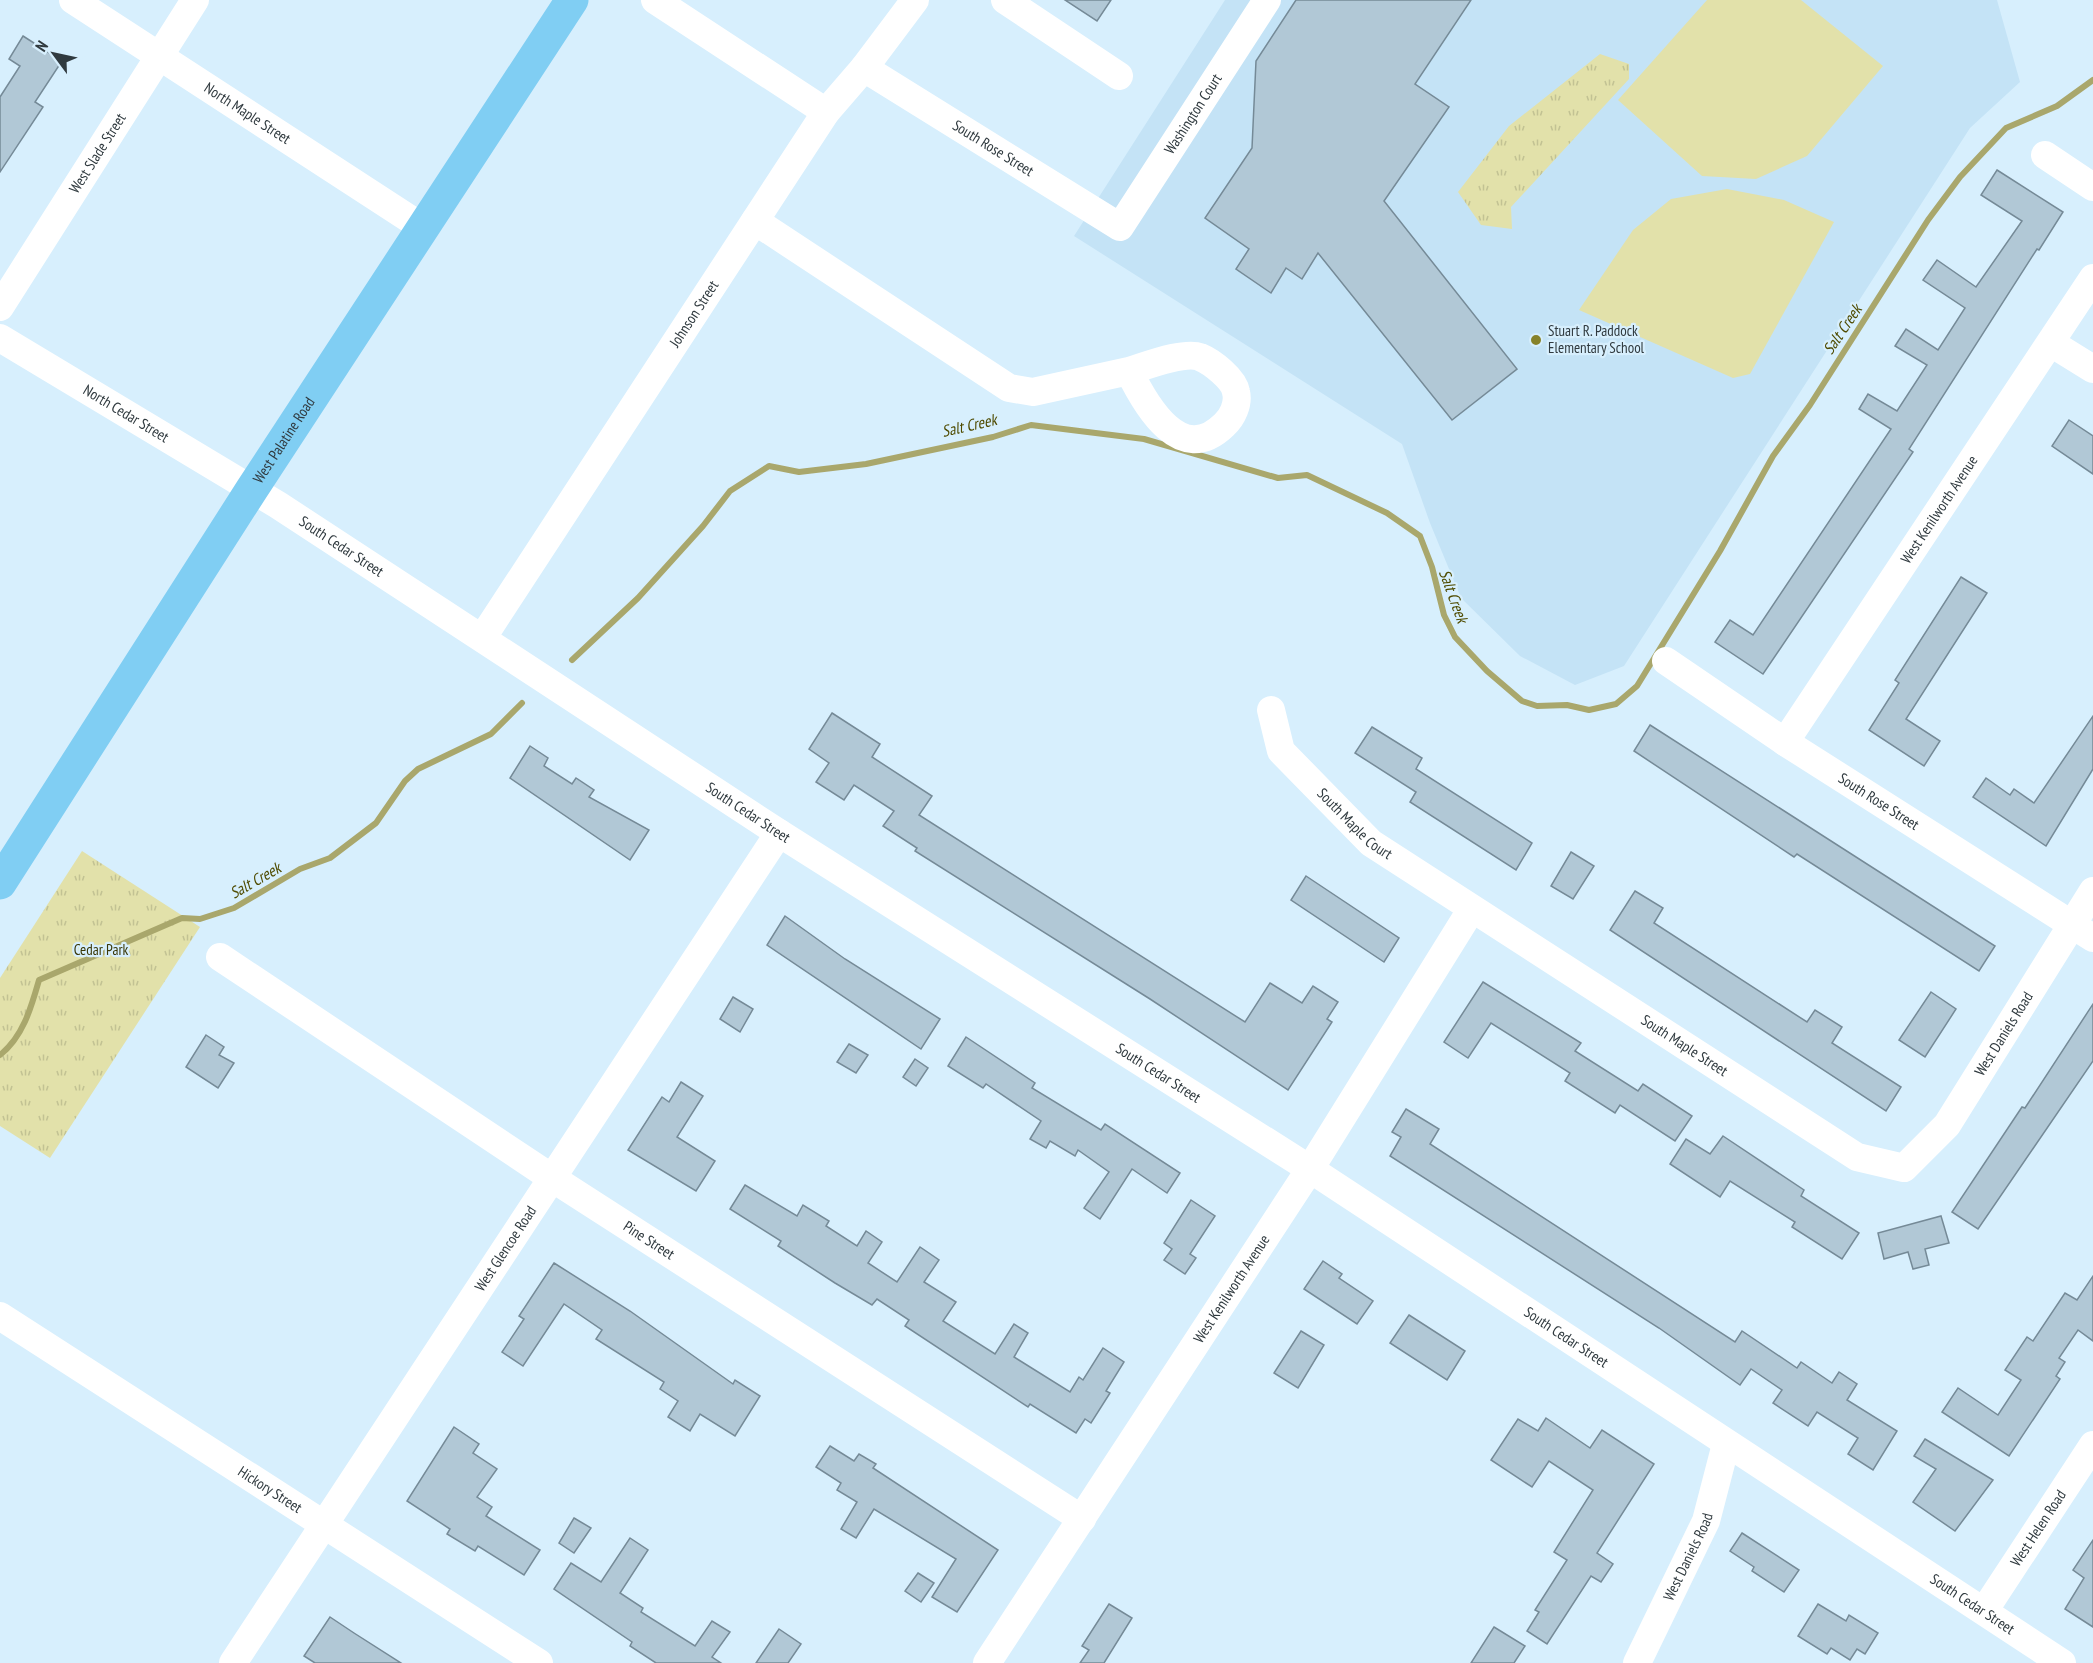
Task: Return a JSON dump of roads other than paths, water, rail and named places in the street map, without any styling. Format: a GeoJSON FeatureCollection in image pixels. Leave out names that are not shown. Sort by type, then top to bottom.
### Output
{"type":"FeatureCollection","features":[{"type":"Feature","properties":{"kind":"main road","name":"West Palatine Road"},"geometry":{"type":"LineString","coordinates":[[0,883],[252,489],[572,0]]}},
{"type":"Feature","properties":{"kind":"street","name":"North Maple Street"},"geometry":{"type":"LineString","coordinates":[[73,0],[422,227]]}},
{"type":"Feature","properties":{"kind":"street","name":"West Slade Street"},"geometry":{"type":"LineString","coordinates":[[0,307],[195,0]]}},
{"type":"Feature","properties":{"kind":"street"},"geometry":{"type":"LineString","coordinates":[[655,0],[826,112]]}},
{"type":"Feature","properties":{"kind":"street","name":"Johnson Street"},"geometry":{"type":"LineString","coordinates":[[483,637],[826,112],[864,68],[915,0]]}},
{"type":"Feature","properties":{"kind":"street"},"geometry":{"type":"LineString","coordinates":[[1005,0],[1119,76]]}},
{"type":"Feature","properties":{"kind":"street","name":"Washington Court"},"geometry":{"type":"LineString","coordinates":[[1120,227],[1267,0]]}},
{"type":"Feature","properties":{"kind":"street","name":"South Rose Street"},"geometry":{"type":"LineString","coordinates":[[864,68],[1120,227]]}},
{"type":"Feature","properties":{"kind":"street"},"geometry":{"type":"LineString","coordinates":[[2045,155],[2093,187]]}},
{"type":"Feature","properties":{"kind":"street"},"geometry":{"type":"LineString","coordinates":[[755,221],[1009,388],[1033,392],[1129,371]]}},
{"type":"Feature","properties":{"kind":"street","name":"West Kenilworth Avenue"},"geometry":{"type":"LineString","coordinates":[[1785,742],[2093,278]]}},
{"type":"Feature","properties":{"kind":"street","name":"North Cedar Street"},"geometry":{"type":"LineString","coordinates":[[0,338],[252,489]]}},
{"type":"Feature","properties":{"kind":"street"},"geometry":{"type":"LineString","coordinates":[[2051,343],[2093,369]]}},
{"type":"Feature","properties":{"kind":"street","name":"South Cedar Street"},"geometry":{"type":"LineString","coordinates":[[252,489],[483,637],[779,833],[1310,1169],[2062,1663]]}},
{"type":"Feature","properties":{"kind":"street","name":"South Rose Street"},"geometry":{"type":"LineString","coordinates":[[1666,661],[1785,742],[2082,932]]}},
{"type":"Feature","properties":{"kind":"street","name":"South Maple Court"},"geometry":{"type":"LineString","coordinates":[[1271,710],[1281,751],[1371,843],[1471,910]]}},
{"type":"Feature","properties":{"kind":"street","name":"West Glencoe Road"},"geometry":{"type":"LineString","coordinates":[[233,1663],[779,833]]}},
{"type":"Feature","properties":{"kind":"street","name":"West Daniels Road"},"geometry":{"type":"LineString","coordinates":[[1904,1168],[1947,1125],[2082,932],[2093,891]]}},
{"type":"Feature","properties":{"kind":"street","name":"West Kenilworth Avenue"},"geometry":{"type":"LineString","coordinates":[[987,1663],[1310,1169],[1471,910]]}},
{"type":"Feature","properties":{"kind":"street","name":"South Maple Street"},"geometry":{"type":"LineString","coordinates":[[1471,910],[1857,1157],[1904,1168]]}},
{"type":"Feature","properties":{"kind":"street","name":"Pine Street"},"geometry":{"type":"LineString","coordinates":[[220,957],[552,1178],[1082,1520]]}},
{"type":"Feature","properties":{"kind":"street","name":"Hickory Street"},"geometry":{"type":"LineString","coordinates":[[0,1316],[539,1663]]}},
{"type":"Feature","properties":{"kind":"street","name":"West Daniels Road"},"geometry":{"type":"LineString","coordinates":[[1637,1663],[1706,1521],[1726,1444]]}},
{"type":"Feature","properties":{"kind":"street","name":"West Helen Road"},"geometry":{"type":"LineString","coordinates":[[1984,1611],[2093,1445]]}},
{"type":"Feature","properties":{"kind":"waterway","name":"Salt Creek"},"geometry":{"type":"LineString","coordinates":[[572,660],[638,598],[703,526],[730,491],[769,466],[799,472],[866,464],[993,437],[1031,425],[1144,439],[1278,478],[1307,475],[1387,513],[1420,536],[1432,567],[1444,615],[1455,637],[1487,671],[1522,701],[1537,706],[1567,705],[1589,710],[1616,704],[1637,686],[1720,551],[1773,456],[1810,405],[1928,220],[1960,177],[2006,128],[2057,106],[2093,80]]}},
{"type":"Feature","properties":{"kind":"waterway","name":"Salt Creek"},"geometry":{"type":"LineString","coordinates":[[0,1055],[15,1040],[20,1031],[39,980],[182,918],[200,919],[234,908],[300,869],[330,858],[376,823],[405,781],[418,769],[491,734],[522,703]]}},
{"type":"Feature","properties":{"kind":"place","name":"Stuart R. Paddock Elementary School"},"geometry":{"type":"Point","coordinates":[1536,340]}},
{"type":"Feature","properties":{"kind":"park label","name":"Cedar Park"},"geometry":{"type":"Point","coordinates":[101,950]}}]}
